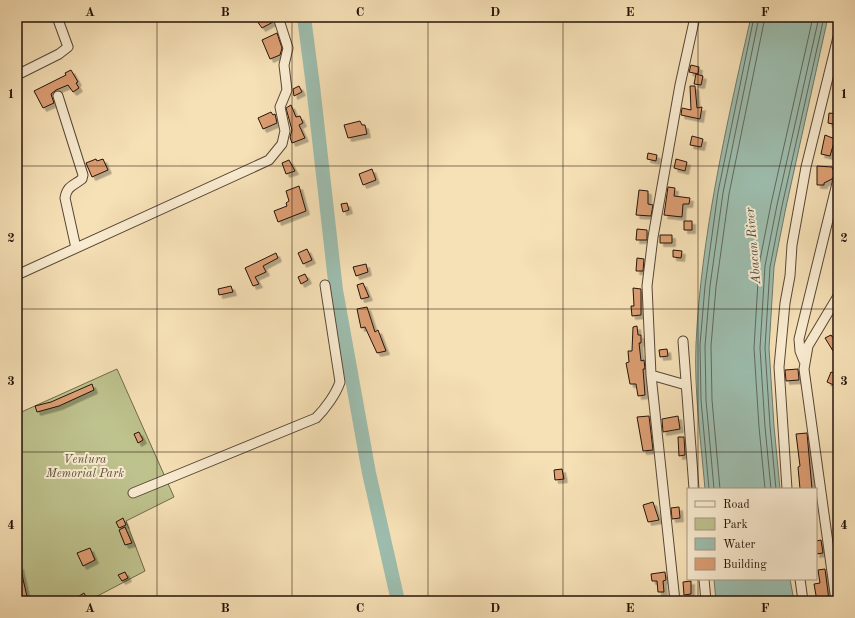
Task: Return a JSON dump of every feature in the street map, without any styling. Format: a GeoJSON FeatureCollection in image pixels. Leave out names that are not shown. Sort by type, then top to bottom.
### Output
{"type":"FeatureCollection","features":[{"type":"Feature","properties":{"kind":"street"},"geometry":{"type":"LineString","coordinates":[[17,75],[59,54],[68,46],[57,17]]}},
{"type":"Feature","properties":{"kind":"street"},"geometry":{"type":"LineString","coordinates":[[17,275],[269,160],[282,144],[285,132],[280,107],[286,90],[284,66],[288,48],[278,17]]}},
{"type":"Feature","properties":{"kind":"street"},"geometry":{"type":"LineString","coordinates":[[675,601],[651,375],[647,286],[652,244],[680,85],[695,17]]}},
{"type":"Feature","properties":{"kind":"street"},"geometry":{"type":"LineString","coordinates":[[787,488],[779,367],[785,303],[790,276],[792,245],[806,167],[838,37]]}},
{"type":"Feature","properties":{"kind":"street"},"geometry":{"type":"LineString","coordinates":[[58,96],[83,175],[82,179],[71,185],[67,190],[65,198],[76,248]]}},
{"type":"Feature","properties":{"kind":"street"},"geometry":{"type":"LineString","coordinates":[[836,601],[804,361],[800,351],[799,339],[838,179]]}},
{"type":"Feature","properties":{"kind":"street"},"geometry":{"type":"LineString","coordinates":[[133,493],[316,418],[322,412],[338,390],[340,382],[325,285]]}},
{"type":"Feature","properties":{"kind":"street"},"geometry":{"type":"LineString","coordinates":[[804,361],[808,346],[838,296]]}},
{"type":"Feature","properties":{"kind":"street"},"geometry":{"type":"LineString","coordinates":[[682,341],[694,488]]}},
{"type":"Feature","properties":{"kind":"street"},"geometry":{"type":"LineString","coordinates":[[651,375],[686,385]]}},
{"type":"Feature","properties":{"kind":"street"},"geometry":{"type":"LineString","coordinates":[[704,580],[706,601]]}},
{"type":"Feature","properties":{"kind":"street"},"geometry":{"type":"LineString","coordinates":[[800,580],[804,601]]}},
{"type":"Feature","properties":{"kind":"green space","name":"Ventura Memorial Park"},"geometry":{"type":"Polygon","coordinates":[[[117,369],[174,497],[126,521],[145,571],[88,601],[17,601],[17,414],[117,369]]]}},
{"type":"Feature","properties":{"kind":"water","name":"Abacan River"},"geometry":{"type":"Polygon","coordinates":[[[751,17],[828,17],[774,267],[769,348],[780,488],[705,488],[698,416],[696,344],[703,262],[709,221],[733,97],[751,17]]]}},
{"type":"Feature","properties":{"kind":"water"},"geometry":{"type":"Polygon","coordinates":[[[714,580],[790,580],[794,601],[716,601],[714,580]]]}},
{"type":"Feature","properties":{"kind":"building"},"geometry":{"type":"Polygon","coordinates":[[[264,17],[271,17],[273,22],[262,28],[257,21],[264,17]]]}},
{"type":"Feature","properties":{"kind":"building"},"geometry":{"type":"Polygon","coordinates":[[[277,33],[282,48],[280,55],[270,59],[262,40],[277,33]]]}},
{"type":"Feature","properties":{"kind":"building"},"geometry":{"type":"Polygon","coordinates":[[[691,65],[699,67],[698,74],[689,72],[691,65]]]}},
{"type":"Feature","properties":{"kind":"building"},"geometry":{"type":"Polygon","coordinates":[[[71,70],[78,82],[76,83],[79,88],[73,92],[68,85],[56,90],[51,94],[54,103],[43,108],[34,91],[66,75],[65,73],[71,70]]]}},
{"type":"Feature","properties":{"kind":"building"},"geometry":{"type":"Polygon","coordinates":[[[696,74],[703,76],[701,85],[694,84],[696,74]]]}},
{"type":"Feature","properties":{"kind":"building"},"geometry":{"type":"Polygon","coordinates":[[[299,86],[302,92],[294,96],[293,89],[299,86]]]}},
{"type":"Feature","properties":{"kind":"building"},"geometry":{"type":"Polygon","coordinates":[[[690,86],[695,86],[697,108],[702,107],[700,119],[681,115],[682,108],[691,110],[690,86]]]}},
{"type":"Feature","properties":{"kind":"building"},"geometry":{"type":"Polygon","coordinates":[[[291,105],[296,117],[300,116],[303,123],[299,125],[305,138],[292,143],[290,137],[292,130],[286,108],[291,105]]]}},
{"type":"Feature","properties":{"kind":"building"},"geometry":{"type":"Polygon","coordinates":[[[271,112],[273,115],[275,114],[277,123],[263,129],[258,118],[271,112]]]}},
{"type":"Feature","properties":{"kind":"building"},"geometry":{"type":"Polygon","coordinates":[[[829,113],[838,114],[838,125],[828,123],[829,113]]]}},
{"type":"Feature","properties":{"kind":"building"},"geometry":{"type":"Polygon","coordinates":[[[360,121],[362,125],[365,125],[367,134],[348,138],[344,125],[360,121]]]}},
{"type":"Feature","properties":{"kind":"building"},"geometry":{"type":"Polygon","coordinates":[[[825,135],[835,139],[830,156],[821,154],[825,135]]]}},
{"type":"Feature","properties":{"kind":"building"},"geometry":{"type":"Polygon","coordinates":[[[692,136],[703,139],[701,147],[690,145],[692,136]]]}},
{"type":"Feature","properties":{"kind":"building"},"geometry":{"type":"Polygon","coordinates":[[[648,153],[657,155],[656,161],[647,159],[648,153]]]}},
{"type":"Feature","properties":{"kind":"building"},"geometry":{"type":"Polygon","coordinates":[[[96,159],[97,161],[103,159],[108,170],[92,177],[86,163],[96,159]]]}},
{"type":"Feature","properties":{"kind":"building"},"geometry":{"type":"Polygon","coordinates":[[[676,159],[687,162],[685,171],[674,168],[676,159]]]}},
{"type":"Feature","properties":{"kind":"building"},"geometry":{"type":"Polygon","coordinates":[[[289,160],[295,171],[286,174],[282,163],[289,160]]]}},
{"type":"Feature","properties":{"kind":"building"},"geometry":{"type":"Polygon","coordinates":[[[817,166],[832,167],[835,174],[832,179],[824,183],[824,185],[817,185],[817,166]]]}},
{"type":"Feature","properties":{"kind":"building"},"geometry":{"type":"Polygon","coordinates":[[[372,169],[376,180],[363,185],[359,174],[372,169]]]}},
{"type":"Feature","properties":{"kind":"building"},"geometry":{"type":"Polygon","coordinates":[[[299,186],[306,211],[278,222],[274,211],[287,206],[286,203],[289,201],[286,191],[299,186]]]}},
{"type":"Feature","properties":{"kind":"building"},"geometry":{"type":"Polygon","coordinates":[[[668,187],[675,188],[674,196],[690,198],[689,204],[683,204],[682,217],[664,215],[668,187]]]}},
{"type":"Feature","properties":{"kind":"building"},"geometry":{"type":"Polygon","coordinates":[[[639,190],[648,191],[648,204],[653,205],[651,216],[636,215],[639,190]]]}},
{"type":"Feature","properties":{"kind":"building"},"geometry":{"type":"Polygon","coordinates":[[[347,203],[349,210],[343,212],[341,204],[347,203]]]}},
{"type":"Feature","properties":{"kind":"building"},"geometry":{"type":"Polygon","coordinates":[[[684,221],[692,221],[692,230],[684,230],[684,221]]]}},
{"type":"Feature","properties":{"kind":"building"},"geometry":{"type":"Polygon","coordinates":[[[637,229],[647,230],[647,240],[636,240],[637,229]]]}},
{"type":"Feature","properties":{"kind":"building"},"geometry":{"type":"Polygon","coordinates":[[[660,235],[672,235],[672,243],[660,243],[660,235]]]}},
{"type":"Feature","properties":{"kind":"building"},"geometry":{"type":"Polygon","coordinates":[[[307,249],[312,260],[303,264],[298,253],[307,249]]]}},
{"type":"Feature","properties":{"kind":"building"},"geometry":{"type":"Polygon","coordinates":[[[673,250],[682,251],[681,258],[673,257],[673,250]]]}},
{"type":"Feature","properties":{"kind":"building"},"geometry":{"type":"Polygon","coordinates":[[[276,253],[278,258],[263,266],[266,272],[255,277],[259,284],[253,286],[245,268],[276,253]]]}},
{"type":"Feature","properties":{"kind":"building"},"geometry":{"type":"Polygon","coordinates":[[[637,258],[644,259],[643,271],[636,271],[637,258]]]}},
{"type":"Feature","properties":{"kind":"building"},"geometry":{"type":"Polygon","coordinates":[[[366,264],[368,272],[356,276],[353,267],[366,264]]]}},
{"type":"Feature","properties":{"kind":"building"},"geometry":{"type":"Polygon","coordinates":[[[305,274],[308,280],[301,284],[298,277],[305,274]]]}},
{"type":"Feature","properties":{"kind":"building"},"geometry":{"type":"Polygon","coordinates":[[[363,283],[369,297],[361,299],[357,285],[363,283]]]}},
{"type":"Feature","properties":{"kind":"building"},"geometry":{"type":"Polygon","coordinates":[[[231,286],[233,292],[219,295],[218,289],[231,286]]]}},
{"type":"Feature","properties":{"kind":"building"},"geometry":{"type":"Polygon","coordinates":[[[633,288],[641,289],[641,315],[632,316],[631,306],[634,306],[633,288]]]}},
{"type":"Feature","properties":{"kind":"building"},"geometry":{"type":"Polygon","coordinates":[[[367,307],[375,332],[378,330],[386,351],[377,353],[365,327],[361,328],[357,309],[367,307]]]}},
{"type":"Feature","properties":{"kind":"building"},"geometry":{"type":"Polygon","coordinates":[[[637,326],[638,335],[641,335],[641,343],[639,343],[641,361],[644,360],[645,369],[643,369],[645,395],[638,396],[636,384],[630,384],[626,363],[629,362],[628,351],[632,351],[633,327],[637,326]]]}},
{"type":"Feature","properties":{"kind":"building"},"geometry":{"type":"Polygon","coordinates":[[[831,335],[837,344],[833,351],[825,338],[831,335]]]}},
{"type":"Feature","properties":{"kind":"building"},"geometry":{"type":"Polygon","coordinates":[[[667,349],[668,356],[660,357],[659,350],[667,349]]]}},
{"type":"Feature","properties":{"kind":"building"},"geometry":{"type":"Polygon","coordinates":[[[798,369],[799,380],[786,381],[785,370],[798,369]]]}},
{"type":"Feature","properties":{"kind":"building"},"geometry":{"type":"Polygon","coordinates":[[[831,372],[838,375],[838,387],[827,382],[831,372]]]}},
{"type":"Feature","properties":{"kind":"building"},"geometry":{"type":"Polygon","coordinates":[[[92,384],[94,390],[59,406],[37,412],[35,406],[51,402],[92,384]]]}},
{"type":"Feature","properties":{"kind":"building"},"geometry":{"type":"Polygon","coordinates":[[[649,416],[653,450],[643,451],[637,417],[649,416]]]}},
{"type":"Feature","properties":{"kind":"building"},"geometry":{"type":"Polygon","coordinates":[[[678,416],[680,429],[663,432],[662,419],[678,416]]]}},
{"type":"Feature","properties":{"kind":"building"},"geometry":{"type":"Polygon","coordinates":[[[139,432],[143,440],[138,443],[134,434],[139,432]]]}},
{"type":"Feature","properties":{"kind":"building"},"geometry":{"type":"Polygon","coordinates":[[[807,433],[812,488],[800,488],[798,467],[800,466],[796,434],[807,433]]]}},
{"type":"Feature","properties":{"kind":"building"},"geometry":{"type":"Polygon","coordinates":[[[678,437],[684,437],[685,455],[679,456],[678,437]]]}},
{"type":"Feature","properties":{"kind":"building"},"geometry":{"type":"Polygon","coordinates":[[[562,469],[564,479],[555,480],[554,470],[562,469]]]}},
{"type":"Feature","properties":{"kind":"building"},"geometry":{"type":"Polygon","coordinates":[[[653,502],[659,520],[648,522],[643,505],[653,502]]]}},
{"type":"Feature","properties":{"kind":"building"},"geometry":{"type":"Polygon","coordinates":[[[679,507],[680,518],[672,519],[671,508],[679,507]]]}},
{"type":"Feature","properties":{"kind":"building"},"geometry":{"type":"Polygon","coordinates":[[[123,518],[126,525],[119,528],[116,522],[123,518]]]}},
{"type":"Feature","properties":{"kind":"building"},"geometry":{"type":"Polygon","coordinates":[[[125,527],[132,543],[125,545],[119,530],[125,527]]]}},
{"type":"Feature","properties":{"kind":"building"},"geometry":{"type":"Polygon","coordinates":[[[821,540],[823,553],[817,554],[817,541],[821,540]]]}},
{"type":"Feature","properties":{"kind":"building"},"geometry":{"type":"Polygon","coordinates":[[[90,548],[95,560],[83,566],[77,553],[90,548]]]}},
{"type":"Feature","properties":{"kind":"building"},"geometry":{"type":"Polygon","coordinates":[[[17,566],[20,566],[28,601],[19,601],[17,592],[17,566]]]}},
{"type":"Feature","properties":{"kind":"building"},"geometry":{"type":"Polygon","coordinates":[[[825,569],[829,600],[817,601],[814,584],[820,583],[818,570],[825,569]]]}},
{"type":"Feature","properties":{"kind":"building"},"geometry":{"type":"Polygon","coordinates":[[[125,572],[128,578],[122,581],[118,575],[125,572]]]}},
{"type":"Feature","properties":{"kind":"building"},"geometry":{"type":"Polygon","coordinates":[[[665,572],[666,580],[663,581],[664,592],[658,592],[657,581],[652,581],[651,574],[665,572]]]}},
{"type":"Feature","properties":{"kind":"building"},"geometry":{"type":"Polygon","coordinates":[[[691,581],[691,594],[684,595],[683,582],[691,581]]]}},
{"type":"Feature","properties":{"kind":"building"},"geometry":{"type":"Polygon","coordinates":[[[84,593],[87,599],[84,601],[71,601],[84,593]]]}},
{"type":"Feature","properties":{"kind":"waterway"},"geometry":{"type":"LineString","coordinates":[[304,17],[336,290],[369,473],[398,601]]}}]}
